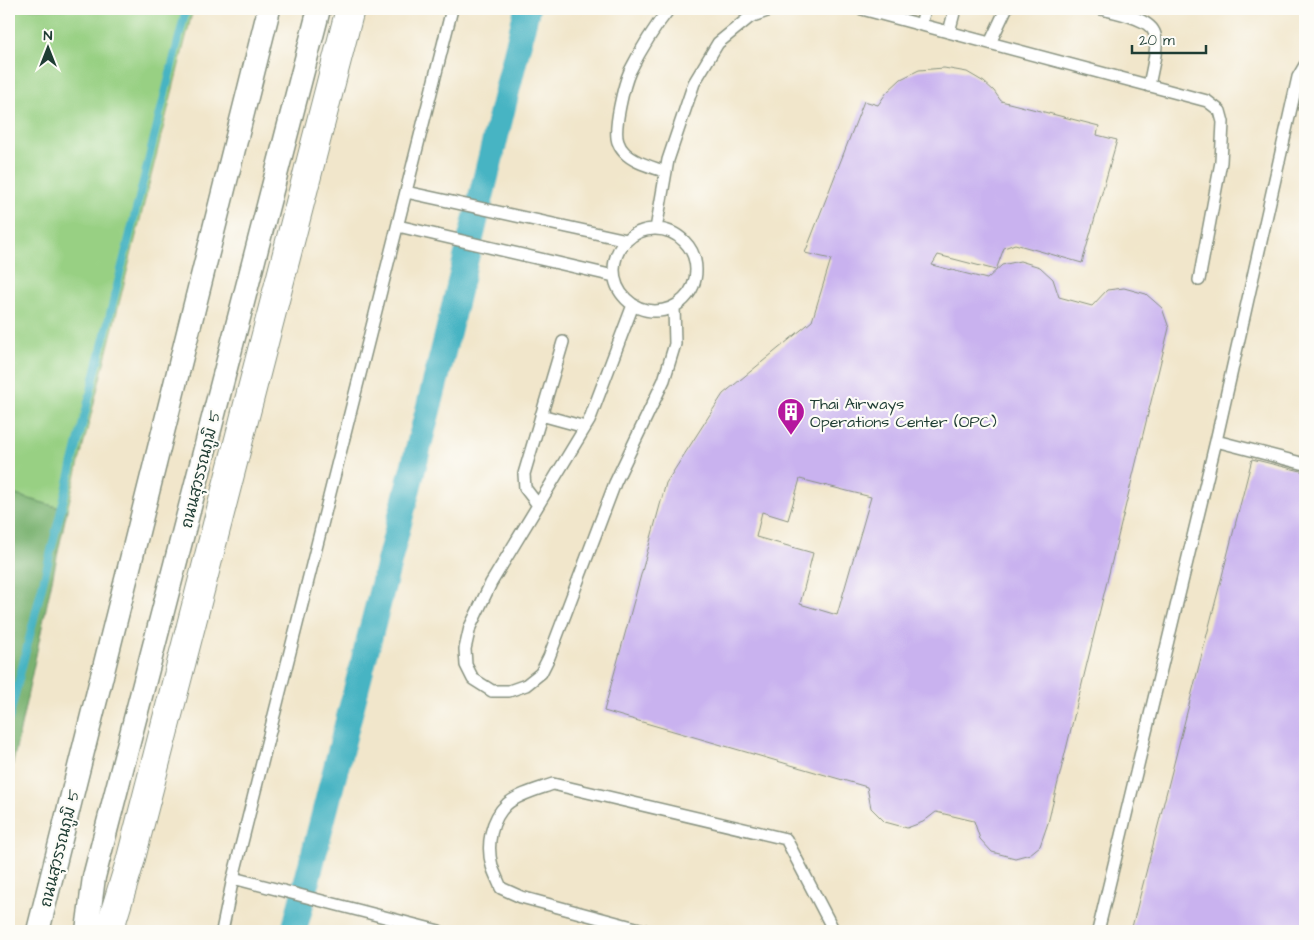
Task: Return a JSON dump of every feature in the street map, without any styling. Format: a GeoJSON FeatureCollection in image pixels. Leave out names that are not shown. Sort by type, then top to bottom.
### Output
{"type":"FeatureCollection","features":[{"type":"Feature","properties":{"kind":"highway"},"geometry":{"type":"LineString","coordinates":[[109,931],[130,862],[350,9]]}},
{"type":"Feature","properties":{"kind":"street","name":"ถนนสุวรรณภูมิ 5"},"geometry":{"type":"LineString","coordinates":[[38,931],[269,9]]}},
{"type":"Feature","properties":{"kind":"street","name":"ถนนสุวรรณภูมิ 5"},"geometry":{"type":"LineString","coordinates":[[87,931],[97,867],[319,9]]}},
{"type":"Feature","properties":{"kind":"lane"},"geometry":{"type":"LineString","coordinates":[[222,931],[452,9]]}},
{"type":"Feature","properties":{"kind":"lane"},"geometry":{"type":"LineString","coordinates":[[666,172],[624,153],[618,142],[616,131],[629,72],[654,28],[669,9]]}},
{"type":"Feature","properties":{"kind":"lane"},"geometry":{"type":"LineString","coordinates":[[656,229],[668,160],[694,83],[718,43],[750,17],[773,9]]}},
{"type":"Feature","properties":{"kind":"lane"},"geometry":{"type":"LineString","coordinates":[[862,9],[877,11],[921,25],[1207,101],[1220,111],[1223,122],[1221,162],[1198,280]]}},
{"type":"Feature","properties":{"kind":"lane"},"geometry":{"type":"LineString","coordinates":[[921,25],[925,9]]}},
{"type":"Feature","properties":{"kind":"lane"},"geometry":{"type":"LineString","coordinates":[[949,32],[955,9]]}},
{"type":"Feature","properties":{"kind":"lane"},"geometry":{"type":"LineString","coordinates":[[990,43],[1006,9]]}},
{"type":"Feature","properties":{"kind":"lane"},"geometry":{"type":"LineString","coordinates":[[1101,9],[1129,16],[1148,25],[1154,31],[1156,44],[1149,86]]}},
{"type":"Feature","properties":{"kind":"lane"},"geometry":{"type":"LineString","coordinates":[[1098,931],[1216,441],[1298,77],[1305,65]]}},
{"type":"Feature","properties":{"kind":"lane"},"geometry":{"type":"LineString","coordinates":[[406,192],[626,240]]}},
{"type":"Feature","properties":{"kind":"lane"},"geometry":{"type":"LineString","coordinates":[[398,226],[614,276]]}},
{"type":"Feature","properties":{"kind":"lane"},"geometry":{"type":"LineString","coordinates":[[656,229],[670,232],[681,239],[690,249],[695,261],[696,275],[692,288],[685,299],[664,311],[642,310],[632,305],[620,292],[614,276],[614,263],[618,250],[626,240],[635,234],[656,229]]}},
{"type":"Feature","properties":{"kind":"lane"},"geometry":{"type":"LineString","coordinates":[[632,305],[589,421],[492,583],[470,627],[465,649],[466,665],[473,679],[492,691],[509,691],[526,685],[541,674],[615,483],[664,380],[675,344],[674,307]]}},
{"type":"Feature","properties":{"kind":"lane"},"geometry":{"type":"LineString","coordinates":[[538,505],[525,488],[524,474],[563,342]]}},
{"type":"Feature","properties":{"kind":"lane"},"geometry":{"type":"LineString","coordinates":[[541,415],[585,427]]}},
{"type":"Feature","properties":{"kind":"lane"},"geometry":{"type":"LineString","coordinates":[[1216,441],[1305,464]]}},
{"type":"Feature","properties":{"kind":"lane"},"geometry":{"type":"LineString","coordinates":[[646,931],[522,897],[502,888],[492,865],[490,841],[493,822],[507,804],[527,793],[553,784],[786,838],[834,931]]}},
{"type":"Feature","properties":{"kind":"lane"},"geometry":{"type":"LineString","coordinates":[[234,878],[277,888],[422,929],[438,931]]}},
{"type":"Feature","properties":{"kind":"green space"},"geometry":{"type":"Polygon","coordinates":[[[9,9],[193,9],[67,510],[9,493],[9,9]]]}},
{"type":"Feature","properties":{"kind":"green space"},"geometry":{"type":"Polygon","coordinates":[[[9,493],[67,510],[9,782],[9,493]]]}},
{"type":"Feature","properties":{"kind":"building"},"geometry":{"type":"Polygon","coordinates":[[[944,68],[967,72],[984,82],[1001,101],[1099,126],[1097,135],[1117,140],[1082,263],[1015,244],[1004,248],[996,270],[938,255],[932,265],[987,279],[1002,265],[1020,261],[1040,267],[1053,279],[1059,297],[1092,306],[1107,290],[1124,288],[1146,294],[1162,308],[1169,328],[1048,823],[1040,846],[1030,854],[1015,858],[992,852],[980,839],[974,821],[936,812],[923,822],[907,828],[885,822],[871,808],[867,787],[604,711],[666,483],[723,394],[812,321],[831,259],[805,253],[864,101],[878,105],[887,92],[901,79],[919,70],[944,68]],[[800,479],[788,520],[762,512],[756,537],[813,553],[800,604],[837,615],[871,497],[800,479]]]}},
{"type":"Feature","properties":{"kind":"building"},"geometry":{"type":"Polygon","coordinates":[[[1252,459],[1305,472],[1305,931],[1131,931],[1252,459]]]}},
{"type":"Feature","properties":{"kind":"waterway"},"geometry":{"type":"LineString","coordinates":[[9,719],[186,9]]}},
{"type":"Feature","properties":{"kind":"waterway"},"geometry":{"type":"LineString","coordinates":[[294,931],[444,348],[527,9]]}},
{"type":"Feature","properties":{"kind":"place","name":"Thai Airways Operations Center (OPC)"},"geometry":{"type":"Point","coordinates":[791,436]}}]}
